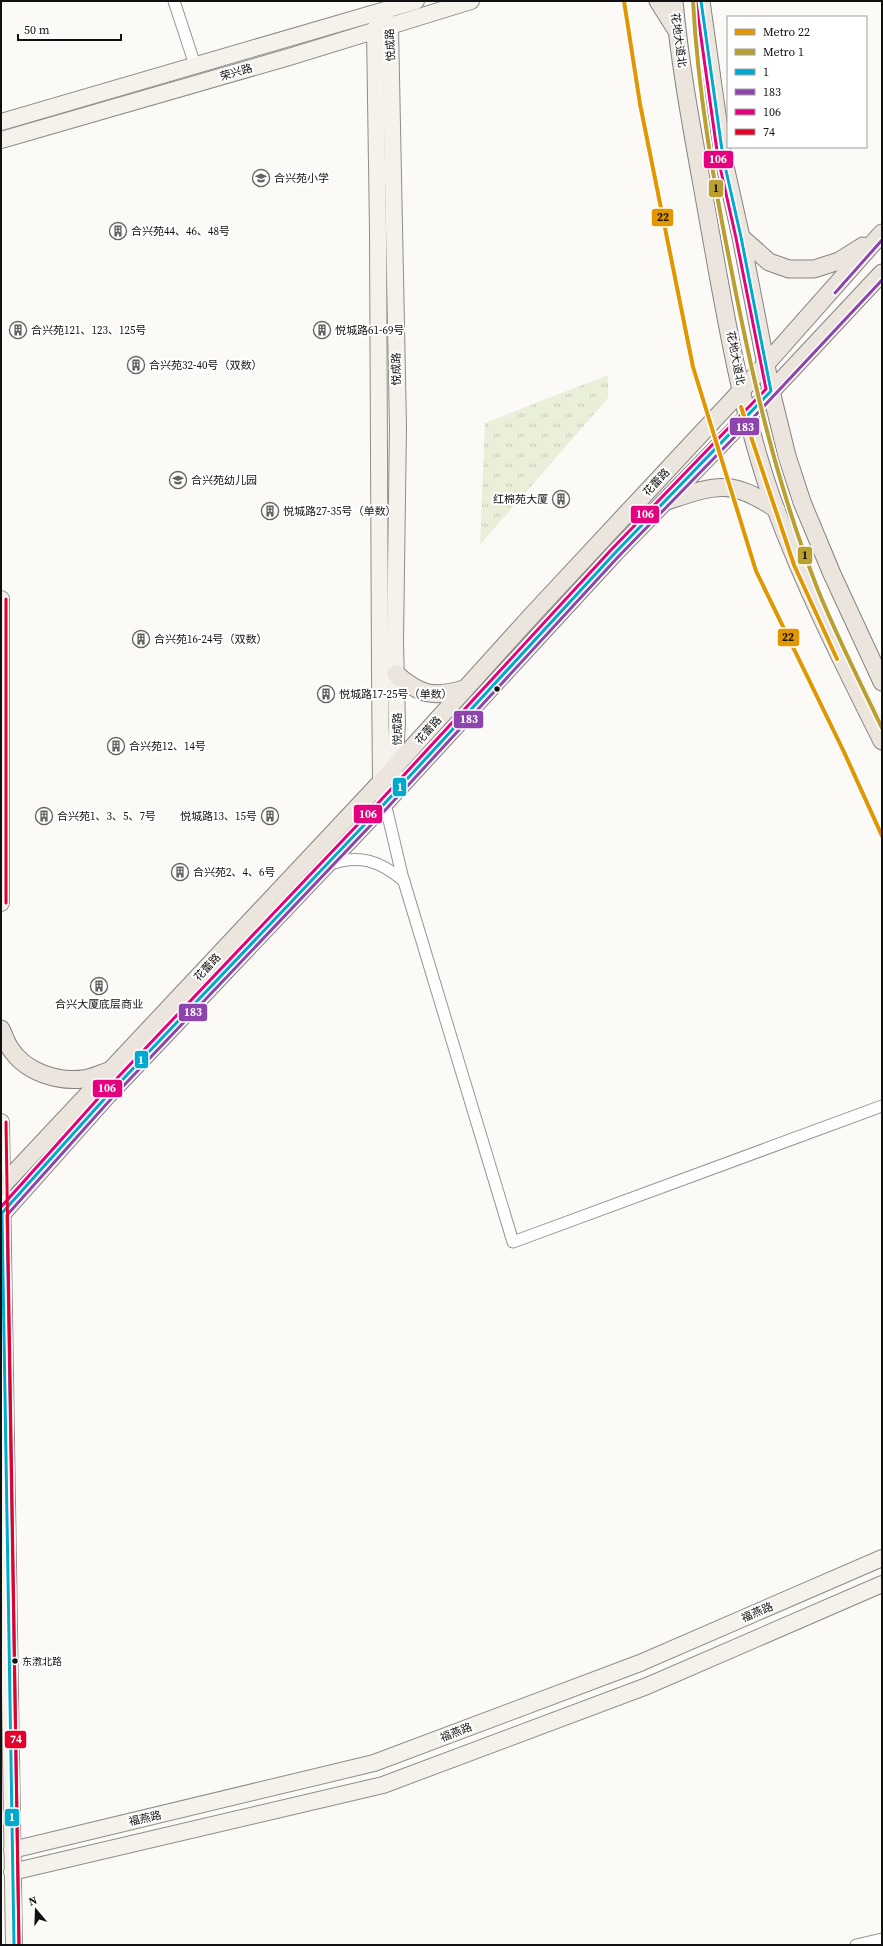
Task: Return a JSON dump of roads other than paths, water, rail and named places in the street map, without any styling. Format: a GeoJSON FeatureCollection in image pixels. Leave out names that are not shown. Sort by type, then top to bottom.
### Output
{"type":"FeatureCollection","features":[{"type":"Feature","properties":{"kind":"main road"},"geometry":{"type":"LineString","coordinates":[[658,1],[677,33]]}},
{"type":"Feature","properties":{"kind":"main road","name":"花地大道北"},"geometry":{"type":"LineString","coordinates":[[674,1],[687,100],[715,255],[748,416],[776,508],[837,652],[882,741]]}},
{"type":"Feature","properties":{"kind":"main road"},"geometry":{"type":"LineString","coordinates":[[701,1],[723,157],[741,237],[771,391],[787,456],[802,502],[832,574],[882,682]]}},
{"type":"Feature","properties":{"kind":"main road"},"geometry":{"type":"LineString","coordinates":[[741,237],[769,262],[789,268],[814,269],[839,261],[880,235]]}},
{"type":"Feature","properties":{"kind":"main road","name":"花蕾路"},"geometry":{"type":"LineString","coordinates":[[1,1187],[381,782],[464,689],[766,364],[880,235]]}},
{"type":"Feature","properties":{"kind":"main road","name":"花蕾路"},"geometry":{"type":"LineString","coordinates":[[2,1214],[107,1096],[385,803],[614,554],[880,278]]}},
{"type":"Feature","properties":{"kind":"main road"},"geometry":{"type":"LineString","coordinates":[[665,502],[703,489],[726,486],[747,492],[776,508]]}},
{"type":"Feature","properties":{"kind":"main road"},"geometry":{"type":"LineString","coordinates":[[396,674],[407,684],[422,692],[434,695],[447,694],[464,689]]}},
{"type":"Feature","properties":{"kind":"main road"},"geometry":{"type":"LineString","coordinates":[[1,1029],[10,1048],[18,1058],[29,1067],[45,1074],[64,1080],[84,1079],[111,1070]]}},
{"type":"Feature","properties":{"kind":"street"},"geometry":{"type":"LineString","coordinates":[[174,1],[195,65]]}},
{"type":"Feature","properties":{"kind":"street","name":"荣兴路"},"geometry":{"type":"LineString","coordinates":[[1,122],[81,100],[379,6],[416,1]]}},
{"type":"Feature","properties":{"kind":"street","name":"荣兴路"},"geometry":{"type":"LineString","coordinates":[[1,140],[471,1]]}},
{"type":"Feature","properties":{"kind":"street","name":"悦成路"},"geometry":{"type":"LineString","coordinates":[[379,6],[382,28],[398,426],[396,674],[397,737],[395,766],[385,803]]}},
{"type":"Feature","properties":{"kind":"street","name":"悦成路"},"geometry":{"type":"LineString","coordinates":[[382,28],[381,782],[385,803]]}},
{"type":"Feature","properties":{"kind":"street"},"geometry":{"type":"LineString","coordinates":[[1,599],[1,903]]}},
{"type":"Feature","properties":{"kind":"street"},"geometry":{"type":"LineString","coordinates":[[385,803],[404,881],[513,1242],[882,1106]]}},
{"type":"Feature","properties":{"kind":"street"},"geometry":{"type":"LineString","coordinates":[[324,867],[341,860],[355,858],[366,860],[390,869],[404,881]]}},
{"type":"Feature","properties":{"kind":"street"},"geometry":{"type":"LineString","coordinates":[[1,1122],[14,1945]]}},
{"type":"Feature","properties":{"kind":"street","name":"福燕路"},"geometry":{"type":"LineString","coordinates":[[12,1850],[374,1763],[640,1663],[882,1558]]}},
{"type":"Feature","properties":{"kind":"street","name":"福燕路"},"geometry":{"type":"LineString","coordinates":[[12,1872],[383,1785],[647,1686],[882,1584]]}},
{"type":"Feature","properties":{"kind":"street"},"geometry":{"type":"LineString","coordinates":[[856,1945],[882,1939]]}},
{"type":"Feature","properties":{"kind":"metro line","name":"22"},"geometry":{"type":"LineString","coordinates":[[624,1],[640,104],[693,367],[756,571],[844,752],[882,836]]}},
{"type":"Feature","properties":{"kind":"metro line","name":"1"},"geometry":{"type":"LineString","coordinates":[[693,1],[702,102],[712,168],[739,309],[767,431],[790,511],[818,590],[825,608],[882,728]]}},
{"type":"Feature","properties":{"kind":"metro line","name":"22"},"geometry":{"type":"LineString","coordinates":[[741,407],[794,565],[837,659]]}},
{"type":"Feature","properties":{"kind":"place","name":"合兴苑小学"},"geometry":{"type":"Point","coordinates":[261,178]}},
{"type":"Feature","properties":{"kind":"place","name":"合兴苑44、46、48号"},"geometry":{"type":"Point","coordinates":[118,231]}},
{"type":"Feature","properties":{"kind":"place","name":"合兴苑121、123、125号"},"geometry":{"type":"Point","coordinates":[18,330]}},
{"type":"Feature","properties":{"kind":"place","name":"悦城路61-69号"},"geometry":{"type":"Point","coordinates":[322,330]}},
{"type":"Feature","properties":{"kind":"place","name":"合兴苑32-40号（双数）"},"geometry":{"type":"Point","coordinates":[136,365]}},
{"type":"Feature","properties":{"kind":"place","name":"合兴苑幼儿园"},"geometry":{"type":"Point","coordinates":[178,480]}},
{"type":"Feature","properties":{"kind":"place","name":"红棉苑大厦"},"geometry":{"type":"Point","coordinates":[561,499]}},
{"type":"Feature","properties":{"kind":"place","name":"悦城路27-35号（单数）"},"geometry":{"type":"Point","coordinates":[270,511]}},
{"type":"Feature","properties":{"kind":"place","name":"合兴苑16-24号（双数）"},"geometry":{"type":"Point","coordinates":[141,639]}},
{"type":"Feature","properties":{"kind":"place","name":"悦城路17-25号（单数）"},"geometry":{"type":"Point","coordinates":[326,694]}},
{"type":"Feature","properties":{"kind":"place","name":"合兴苑12、14号"},"geometry":{"type":"Point","coordinates":[116,746]}},
{"type":"Feature","properties":{"kind":"place","name":"合兴苑1、3、5、7号"},"geometry":{"type":"Point","coordinates":[44,816]}},
{"type":"Feature","properties":{"kind":"place","name":"悦城路13、15号"},"geometry":{"type":"Point","coordinates":[270,816]}},
{"type":"Feature","properties":{"kind":"place","name":"合兴苑2、4、6号"},"geometry":{"type":"Point","coordinates":[180,872]}},
{"type":"Feature","properties":{"kind":"place","name":"合兴大厦底层商业"},"geometry":{"type":"Point","coordinates":[99,986]}},
{"type":"Feature","properties":{"kind":"place","name":"东漖北路"},"geometry":{"type":"Point","coordinates":[15,1661]}}]}
